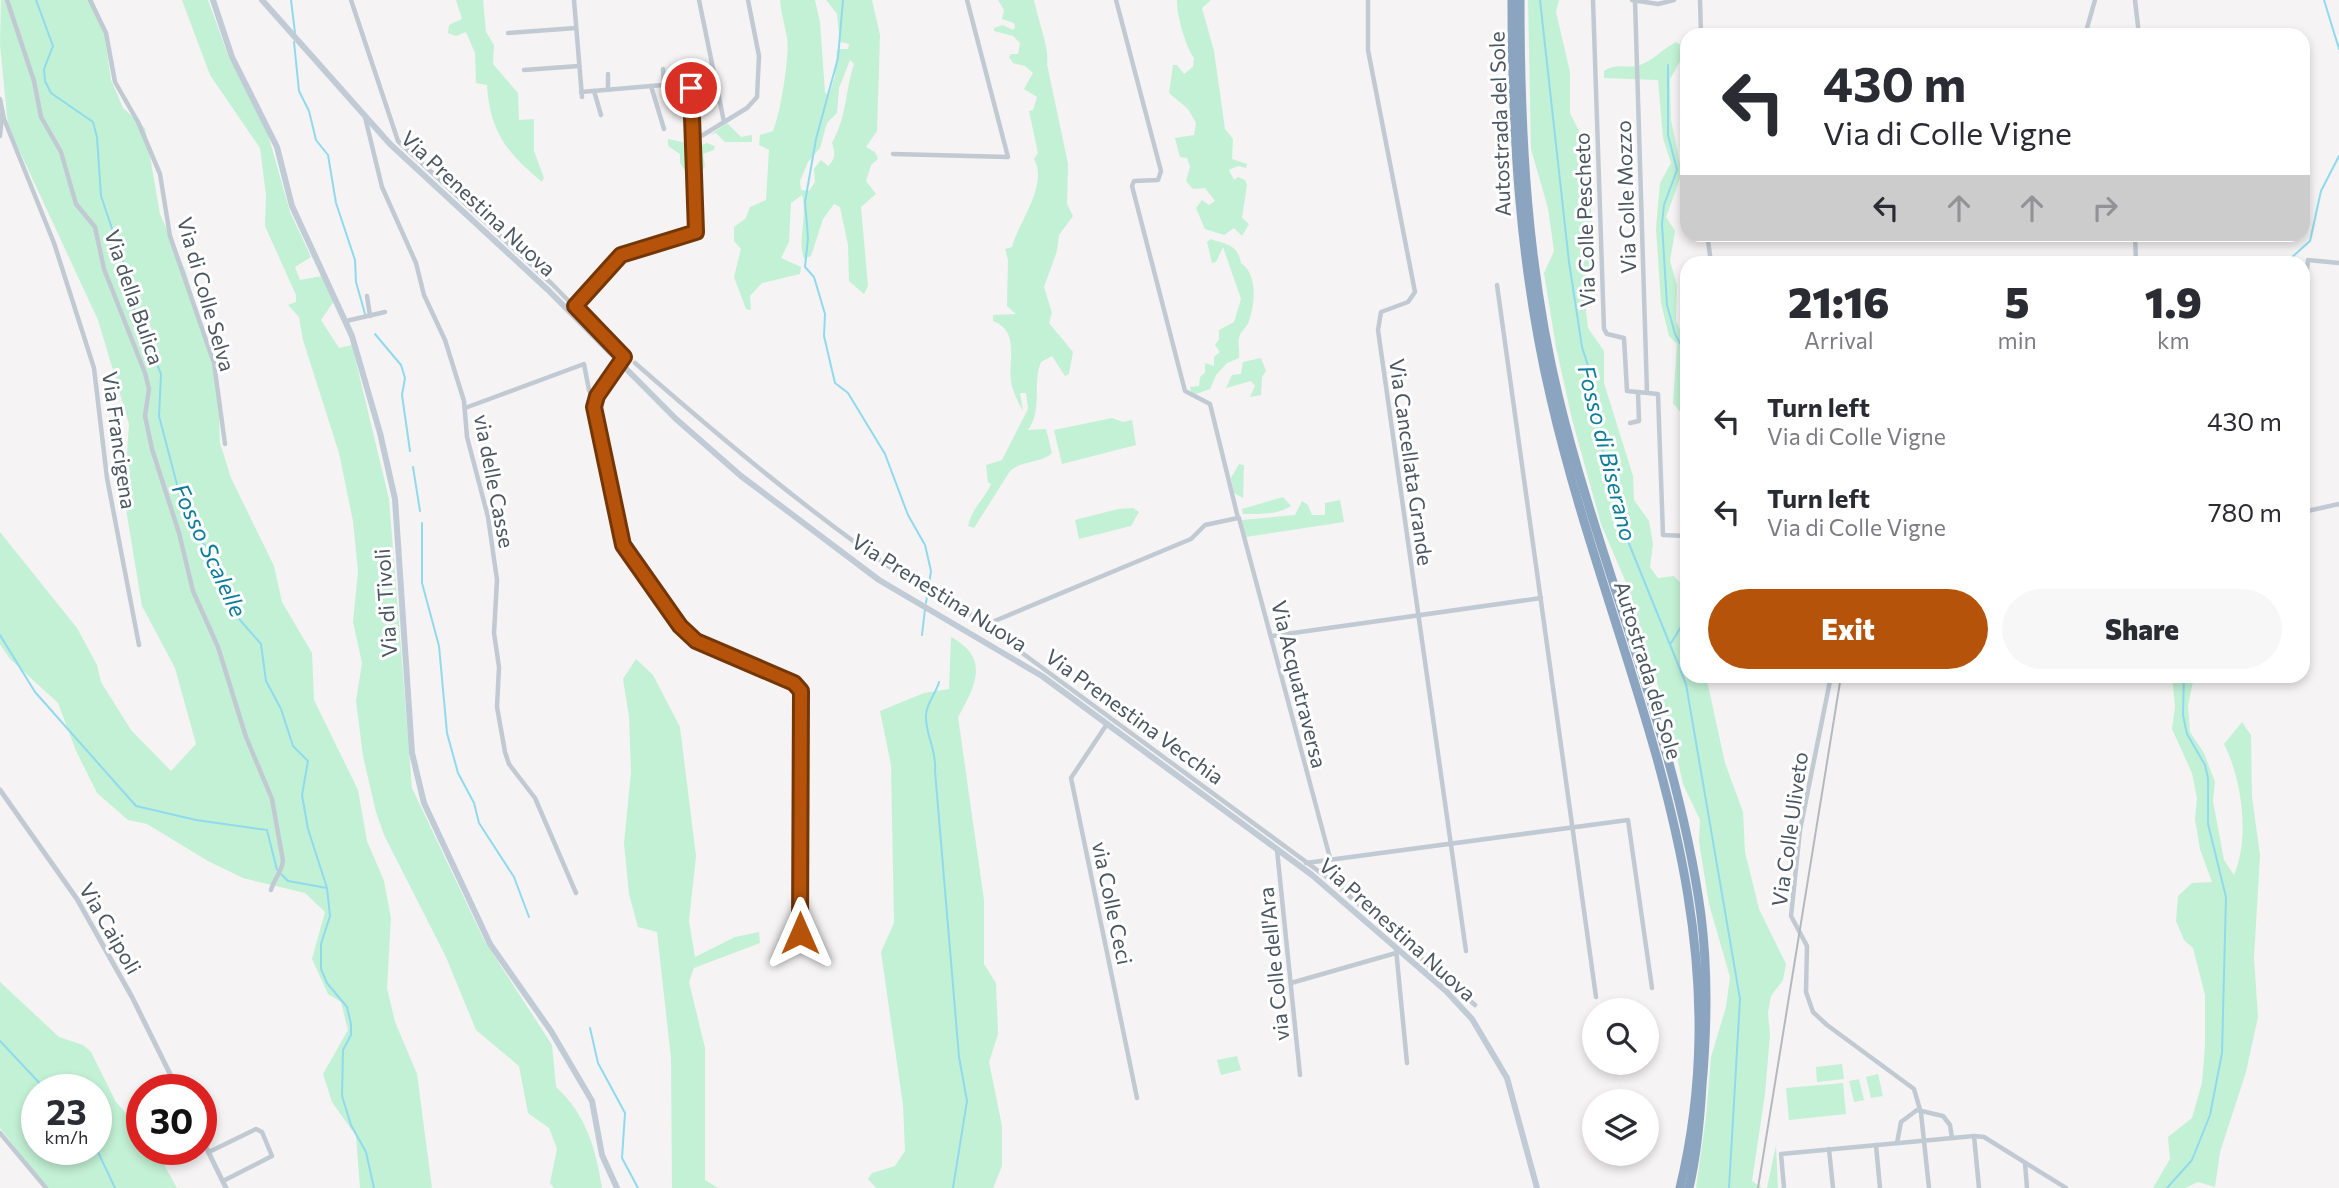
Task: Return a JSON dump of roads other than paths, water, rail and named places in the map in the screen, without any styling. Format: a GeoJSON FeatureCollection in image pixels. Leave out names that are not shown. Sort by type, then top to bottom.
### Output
{"type":"FeatureCollection","features":[{"type":"Feature","properties":{"kind":"highway","name":"Autostrada del Sole"},"geometry":{"type":"LineString","coordinates":[[1512,0],[1515,162],[1521,233],[1536,329],[1551,400],[1582,516],[1665,779],[1693,917],[1698,990],[1697,1062],[1691,1127],[1680,1188]]}},
{"type":"Feature","properties":{"kind":"highway","name":"Autostrada del Sole"},"geometry":{"type":"LineString","coordinates":[[1520,0],[1524,163],[1544,328],[1590,513],[1673,778],[1701,917],[1706,994],[1704,1062],[1699,1129],[1689,1188]]}},
{"type":"Feature","properties":{"kind":"main road","name":"Via di Tivoli"},"geometry":{"type":"LineString","coordinates":[[213,0],[234,60],[277,147],[292,206],[356,348],[396,499],[412,753],[418,787],[490,944],[551,1031],[591,1099],[602,1155],[617,1188]]}},
{"type":"Feature","properties":{"kind":"main road","name":"Via Prenestina Nuova"},"geometry":{"type":"LineString","coordinates":[[262,0],[365,117],[680,423],[746,481],[864,569],[1028,666],[1277,849],[1305,865],[1396,950],[1460,1004],[1492,1050],[1511,1089],[1537,1188]]}},
{"type":"Feature","properties":{"kind":"street","name":"Via della Bulica"},"geometry":{"type":"LineString","coordinates":[[7,0],[34,81],[41,117],[61,152],[76,204],[95,226],[104,269],[145,373],[149,389],[145,412],[148,433],[179,533],[191,587],[218,648],[244,732],[273,803],[283,861],[281,869],[273,877],[271,890]]}},
{"type":"Feature","properties":{"kind":"street","name":"Via di Colle Selva"},"geometry":{"type":"LineString","coordinates":[[90,0],[106,33],[114,80],[135,116],[160,174],[170,236],[214,363],[225,444]]}},
{"type":"Feature","properties":{"kind":"street"},"geometry":{"type":"LineString","coordinates":[[351,0],[392,129],[400,143],[575,306],[623,356],[595,400],[594,408],[622,540],[631,559],[691,637],[794,683],[800,689],[800,933]]}},
{"type":"Feature","properties":{"kind":"street"},"geometry":{"type":"LineString","coordinates":[[574,0],[581,95],[594,91],[690,85],[695,232],[621,255],[575,306]]}},
{"type":"Feature","properties":{"kind":"street"},"geometry":{"type":"LineString","coordinates":[[699,0],[724,122]]}},
{"type":"Feature","properties":{"kind":"street"},"geometry":{"type":"LineString","coordinates":[[692,138],[703,135],[749,107],[758,92],[760,57],[748,0]]}},
{"type":"Feature","properties":{"kind":"street"},"geometry":{"type":"LineString","coordinates":[[893,154],[1008,158],[967,0]]}},
{"type":"Feature","properties":{"kind":"street","name":"Via Acquatraversa"},"geometry":{"type":"LineString","coordinates":[[1116,0],[1161,171],[1158,180],[1133,182],[1132,186],[1185,391],[1210,404],[1330,858]]}},
{"type":"Feature","properties":{"kind":"street","name":"Via Cancellata Grande"},"geometry":{"type":"LineString","coordinates":[[1368,0],[1368,50],[1414,290],[1408,302],[1383,311],[1377,323],[1448,842],[1466,951]]}},
{"type":"Feature","properties":{"kind":"street","name":"Via Colle Pescheto"},"geometry":{"type":"LineString","coordinates":[[1593,0],[1604,330],[1608,335],[1623,337],[1625,389],[1639,392]]}},
{"type":"Feature","properties":{"kind":"street"},"geometry":{"type":"LineString","coordinates":[[1633,0],[1674,0]]}},
{"type":"Feature","properties":{"kind":"street","name":"Via Colle Mozzo"},"geometry":{"type":"LineString","coordinates":[[1633,0],[1647,392]]}},
{"type":"Feature","properties":{"kind":"street"},"geometry":{"type":"LineString","coordinates":[[1700,0],[1701,28]]}},
{"type":"Feature","properties":{"kind":"street"},"geometry":{"type":"LineString","coordinates":[[2087,28],[2095,0]]}},
{"type":"Feature","properties":{"kind":"street"},"geometry":{"type":"LineString","coordinates":[[2135,0],[2138,28]]}},
{"type":"Feature","properties":{"kind":"street"},"geometry":{"type":"LineString","coordinates":[[508,33],[576,28]]}},
{"type":"Feature","properties":{"kind":"street"},"geometry":{"type":"LineString","coordinates":[[524,70],[579,66]]}},
{"type":"Feature","properties":{"kind":"street"},"geometry":{"type":"LineString","coordinates":[[663,69],[664,85]]}},
{"type":"Feature","properties":{"kind":"street"},"geometry":{"type":"LineString","coordinates":[[608,74],[608,90]]}},
{"type":"Feature","properties":{"kind":"street"},"geometry":{"type":"LineString","coordinates":[[651,86],[664,130]]}},
{"type":"Feature","properties":{"kind":"street"},"geometry":{"type":"LineString","coordinates":[[594,91],[601,115]]}},
{"type":"Feature","properties":{"kind":"street"},"geometry":{"type":"LineString","coordinates":[[0,99],[3,113],[0,136]]}},
{"type":"Feature","properties":{"kind":"street","name":"Via Francigena"},"geometry":{"type":"LineString","coordinates":[[3,113],[54,243],[97,381],[107,478],[139,645]]}},
{"type":"Feature","properties":{"kind":"street","name":"via delle Casse"},"geometry":{"type":"LineString","coordinates":[[365,117],[382,187],[415,261],[424,295],[445,340],[465,408],[467,437],[488,517],[496,580],[494,638],[499,665],[498,724],[509,762],[535,798],[576,893]]}},
{"type":"Feature","properties":{"kind":"street"},"geometry":{"type":"LineString","coordinates":[[2310,260],[2339,263]]}},
{"type":"Feature","properties":{"kind":"street"},"geometry":{"type":"LineString","coordinates":[[1497,285],[1596,997]]}},
{"type":"Feature","properties":{"kind":"street"},"geometry":{"type":"LineString","coordinates":[[367,296],[370,316]]}},
{"type":"Feature","properties":{"kind":"street"},"geometry":{"type":"LineString","coordinates":[[346,321],[385,312]]}},
{"type":"Feature","properties":{"kind":"street","name":"Via Prenestina Vecchia"},"geometry":{"type":"LineString","coordinates":[[635,363],[772,478],[864,549],[985,626],[1349,895],[1475,1005]]}},
{"type":"Feature","properties":{"kind":"street"},"geometry":{"type":"LineString","coordinates":[[465,408],[584,364],[589,392],[595,400]]}},
{"type":"Feature","properties":{"kind":"street"},"geometry":{"type":"LineString","coordinates":[[1630,424],[1639,421],[1639,392],[1658,394],[1663,535],[1680,536]]}},
{"type":"Feature","properties":{"kind":"street"},"geometry":{"type":"LineString","coordinates":[[2310,510],[2339,504]]}},
{"type":"Feature","properties":{"kind":"street"},"geometry":{"type":"LineString","coordinates":[[985,626],[1193,538],[1205,525],[1238,518]]}},
{"type":"Feature","properties":{"kind":"street"},"geometry":{"type":"LineString","coordinates":[[1272,636],[1541,598]]}},
{"type":"Feature","properties":{"kind":"street","name":"Via Colle Uliveto"},"geometry":{"type":"LineString","coordinates":[[1830,683],[1800,830],[1790,916],[1807,946],[1806,992],[1814,1012],[1826,1025],[1913,1088],[1925,1140],[1929,1188]]}},
{"type":"Feature","properties":{"kind":"street","name":"via Colle Ceci"},"geometry":{"type":"LineString","coordinates":[[1107,724],[1071,779],[1137,1098]]}},
{"type":"Feature","properties":{"kind":"street","name":"Via Caipoli"},"geometry":{"type":"LineString","coordinates":[[0,790],[78,899],[130,993],[170,1074]]}},
{"type":"Feature","properties":{"kind":"street"},"geometry":{"type":"LineString","coordinates":[[1305,865],[1330,858],[1448,842],[1573,826],[1630,822],[1652,988]]}},
{"type":"Feature","properties":{"kind":"street","name":"via Colle dell'Ara"},"geometry":{"type":"LineString","coordinates":[[1277,849],[1300,1075]]}},
{"type":"Feature","properties":{"kind":"street"},"geometry":{"type":"LineString","coordinates":[[1291,983],[1396,950],[1407,1063]]}},
{"type":"Feature","properties":{"kind":"street"},"geometry":{"type":"LineString","coordinates":[[1897,1143],[1904,1118],[1910,1112],[1920,1110],[1943,1116],[1950,1125],[1952,1138]]}},
{"type":"Feature","properties":{"kind":"street"},"geometry":{"type":"LineString","coordinates":[[217,1148],[256,1129],[262,1132],[272,1156],[223,1181]]}},
{"type":"Feature","properties":{"kind":"street"},"geometry":{"type":"LineString","coordinates":[[0,1133],[46,1188]]}},
{"type":"Feature","properties":{"kind":"street"},"geometry":{"type":"LineString","coordinates":[[1974,1136],[1979,1188]]}},
{"type":"Feature","properties":{"kind":"street"},"geometry":{"type":"LineString","coordinates":[[1784,1188],[1781,1154],[1974,1136],[1983,1137],[2066,1188]]}},
{"type":"Feature","properties":{"kind":"street"},"geometry":{"type":"LineString","coordinates":[[1876,1145],[1880,1188]]}},
{"type":"Feature","properties":{"kind":"street"},"geometry":{"type":"LineString","coordinates":[[1829,1149],[1833,1188]]}},
{"type":"Feature","properties":{"kind":"street"},"geometry":{"type":"LineString","coordinates":[[2025,1163],[2027,1188]]}},
{"type":"Feature","properties":{"kind":"street"},"geometry":{"type":"LineString","coordinates":[[215,1165],[226,1188]]}},
{"type":"Feature","properties":{"kind":"waterway","name":"Fosso Scalelle"},"geometry":{"type":"LineString","coordinates":[[36,0],[53,46],[44,69],[45,81],[51,93],[93,122],[97,137],[101,196],[123,261],[125,287],[161,374],[159,416],[180,496],[197,534],[220,568],[225,590],[240,620],[261,644],[266,681],[281,709],[293,746],[308,761],[302,795],[308,829],[327,888],[330,916],[321,944],[321,969],[327,983],[347,1007],[351,1035],[343,1050],[342,1096],[351,1125],[366,1152],[374,1188]]}},
{"type":"Feature","properties":{"kind":"waterway"},"geometry":{"type":"LineString","coordinates":[[291,0],[295,33]]}},
{"type":"Feature","properties":{"kind":"waterway"},"geometry":{"type":"LineString","coordinates":[[843,0],[838,58],[816,139],[805,202],[808,238],[805,267],[814,277],[825,314],[824,336],[835,383],[848,393],[885,454],[908,515],[925,545],[931,571],[926,603]]}},
{"type":"Feature","properties":{"kind":"waterway","name":"Fosso di Biserano"},"geometry":{"type":"LineString","coordinates":[[1540,0],[1569,262],[1582,347],[1589,369],[1591,403],[1621,524],[1680,669]]}},
{"type":"Feature","properties":{"kind":"waterway"},"geometry":{"type":"LineString","coordinates":[[2324,0],[2339,49]]}},
{"type":"Feature","properties":{"kind":"waterway"},"geometry":{"type":"LineString","coordinates":[[294,42],[299,91],[309,111],[316,140],[328,155],[336,203],[355,260],[356,282],[365,314]]}},
{"type":"Feature","properties":{"kind":"waterway"},"geometry":{"type":"LineString","coordinates":[[1668,65],[1668,135],[1677,170],[1664,205],[1662,224],[1667,305],[1680,343]]}},
{"type":"Feature","properties":{"kind":"waterway"},"geometry":{"type":"LineString","coordinates":[[2310,241],[2321,191],[2339,156]]}},
{"type":"Feature","properties":{"kind":"waterway"},"geometry":{"type":"LineString","coordinates":[[2293,256],[2309,242]]}},
{"type":"Feature","properties":{"kind":"waterway"},"geometry":{"type":"LineString","coordinates":[[375,334],[401,365],[405,378],[402,395],[410,451]]}},
{"type":"Feature","properties":{"kind":"waterway"},"geometry":{"type":"LineString","coordinates":[[413,467],[420,511]]}},
{"type":"Feature","properties":{"kind":"waterway"},"geometry":{"type":"LineString","coordinates":[[422,523],[422,583],[439,646],[447,733],[458,773],[474,803],[479,823],[514,877],[529,917]]}},
{"type":"Feature","properties":{"kind":"waterway"},"geometry":{"type":"LineString","coordinates":[[922,635],[925,609]]}},
{"type":"Feature","properties":{"kind":"waterway"},"geometry":{"type":"LineString","coordinates":[[1671,643],[1680,628]]}},
{"type":"Feature","properties":{"kind":"waterway"},"geometry":{"type":"LineString","coordinates":[[0,635],[35,692],[136,806],[196,820],[267,830],[277,870]]}},
{"type":"Feature","properties":{"kind":"waterway"},"geometry":{"type":"LineString","coordinates":[[939,682],[927,709],[926,718],[935,764],[959,1057],[967,1101],[953,1188]]}},
{"type":"Feature","properties":{"kind":"waterway","name":"Fosso di Biserano"},"geometry":{"type":"LineString","coordinates":[[1686,683],[1740,999],[1729,1188]]}},
{"type":"Feature","properties":{"kind":"waterway"},"geometry":{"type":"LineString","coordinates":[[2167,1188],[2192,1160],[2210,1115],[2222,1053],[2226,897],[2208,824],[2208,778],[2205,765],[2187,734],[2183,715],[2184,683]]}},
{"type":"Feature","properties":{"kind":"waterway"},"geometry":{"type":"LineString","coordinates":[[281,874],[288,881],[327,888]]}},
{"type":"Feature","properties":{"kind":"waterway"},"geometry":{"type":"LineString","coordinates":[[590,1028],[598,1063],[625,1113],[622,1158],[638,1188]]}},
{"type":"Feature","properties":{"kind":"waterway"},"geometry":{"type":"LineString","coordinates":[[0,1041],[31,1074]]}},
{"type":"Feature","properties":{"kind":"waterway"},"geometry":{"type":"LineString","coordinates":[[104,1165],[115,1188]]}},
{"type":"Feature","properties":{"kind":"railway"},"geometry":{"type":"LineString","coordinates":[[1758,1188],[1840,683]]}}]}
